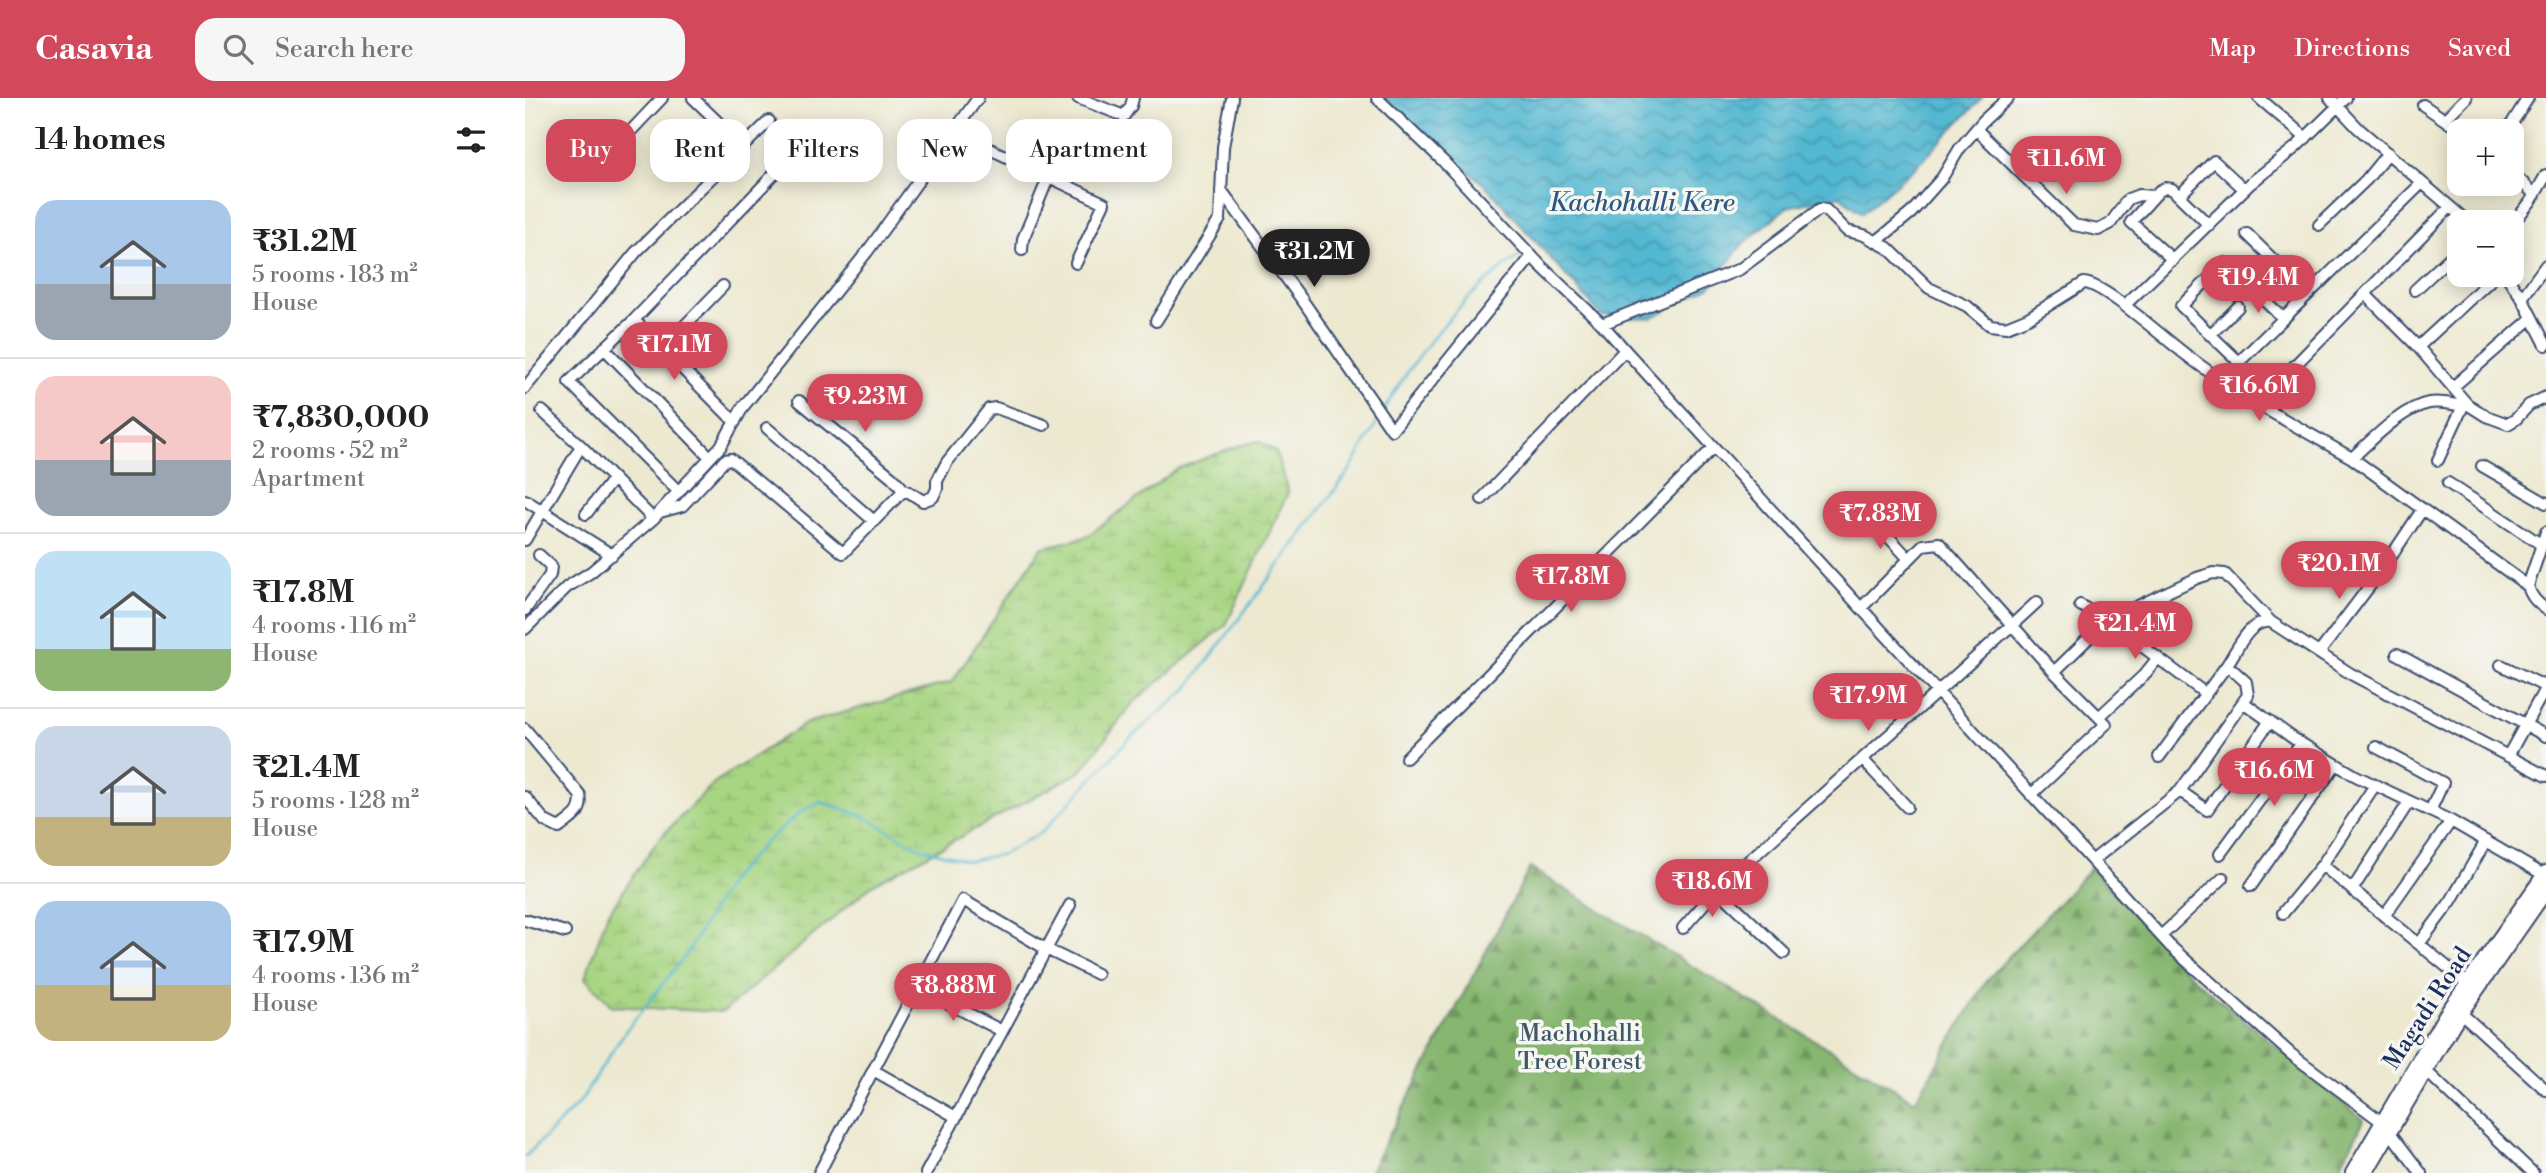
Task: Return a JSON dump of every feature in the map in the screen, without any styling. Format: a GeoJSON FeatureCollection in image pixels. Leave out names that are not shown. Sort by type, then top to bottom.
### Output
{"type":"FeatureCollection","features":[{"type":"Feature","properties":{"kind":"main road","name":"Magadi Road"},"geometry":{"type":"LineString","coordinates":[[2365,1173],[2385,1126],[2446,1015],[2546,879]]}},
{"type":"Feature","properties":{"kind":"main road","name":"Magadi Road"},"geometry":{"type":"LineString","coordinates":[[2353,1173],[2425,1070],[2546,879]]}},
{"type":"Feature","properties":{"kind":"street"},"geometry":{"type":"LineString","coordinates":[[636,125],[662,98]]}},
{"type":"Feature","properties":{"kind":"street"},"geometry":{"type":"LineString","coordinates":[[693,98],[715,119]]}},
{"type":"Feature","properties":{"kind":"street"},"geometry":{"type":"LineString","coordinates":[[963,119],[978,98]]}},
{"type":"Feature","properties":{"kind":"street"},"geometry":{"type":"LineString","coordinates":[[1079,98],[1124,116],[1133,98]]}},
{"type":"Feature","properties":{"kind":"street"},"geometry":{"type":"LineString","coordinates":[[1156,321],[1220,219],[1223,147],[1232,98]]}},
{"type":"Feature","properties":{"kind":"street"},"geometry":{"type":"LineString","coordinates":[[1377,98],[1443,161],[1523,247],[1602,324],[2161,936],[2291,1054],[2385,1126],[2421,1173]]}},
{"type":"Feature","properties":{"kind":"street"},"geometry":{"type":"LineString","coordinates":[[1877,241],[1911,213],[1942,178],[1960,148],[2008,98]]}},
{"type":"Feature","properties":{"kind":"street"},"geometry":{"type":"LineString","coordinates":[[2259,98],[2306,138]]}},
{"type":"Feature","properties":{"kind":"street"},"geometry":{"type":"LineString","coordinates":[[2423,105],[2445,119],[2466,98]]}},
{"type":"Feature","properties":{"kind":"street"},"geometry":{"type":"LineString","coordinates":[[2515,119],[2528,98]]}},
{"type":"Feature","properties":{"kind":"street"},"geometry":{"type":"LineString","coordinates":[[2125,305],[2244,189],[2306,138],[2338,101],[2358,128],[2453,210]]}},
{"type":"Feature","properties":{"kind":"street"},"geometry":{"type":"LineString","coordinates":[[750,139],[764,126]]}},
{"type":"Feature","properties":{"kind":"street"},"geometry":{"type":"LineString","coordinates":[[1976,130],[2074,225],[2098,230],[2110,224],[2128,199],[2139,195],[2154,196]]}},
{"type":"Feature","properties":{"kind":"street"},"geometry":{"type":"LineString","coordinates":[[2319,225],[2366,180],[2388,153]]}},
{"type":"Feature","properties":{"kind":"street"},"geometry":{"type":"LineString","coordinates":[[2179,196],[2210,158],[2244,189]]}},
{"type":"Feature","properties":{"kind":"street"},"geometry":{"type":"LineString","coordinates":[[2523,210],[2546,176]]}},
{"type":"Feature","properties":{"kind":"street"},"geometry":{"type":"LineString","coordinates":[[525,388],[636,252],[707,182]]}},
{"type":"Feature","properties":{"kind":"street"},"geometry":{"type":"LineString","coordinates":[[680,492],[569,382],[634,320],[767,182]]}},
{"type":"Feature","properties":{"kind":"street"},"geometry":{"type":"LineString","coordinates":[[525,629],[567,587],[613,555],[656,516],[721,446],[743,407],[867,251],[917,182]]}},
{"type":"Feature","properties":{"kind":"street"},"geometry":{"type":"LineString","coordinates":[[1022,250],[1023,239],[1047,182]]}},
{"type":"Feature","properties":{"kind":"street"},"geometry":{"type":"LineString","coordinates":[[1061,182],[1104,203],[1076,263]]}},
{"type":"Feature","properties":{"kind":"street"},"geometry":{"type":"LineString","coordinates":[[2229,385],[2239,362],[2421,183]]}},
{"type":"Feature","properties":{"kind":"street"},"geometry":{"type":"LineString","coordinates":[[2524,184],[2535,195]]}},
{"type":"Feature","properties":{"kind":"street"},"geometry":{"type":"LineString","coordinates":[[2173,260],[2130,222],[2154,196],[2165,188],[2172,189],[2209,225]]}},
{"type":"Feature","properties":{"kind":"street"},"geometry":{"type":"LineString","coordinates":[[1221,190],[1392,430],[1532,256]]}},
{"type":"Feature","properties":{"kind":"street"},"geometry":{"type":"LineString","coordinates":[[2257,404],[2450,207]]}},
{"type":"Feature","properties":{"kind":"street"},"geometry":{"type":"LineString","coordinates":[[1602,324],[1740,269],[1820,209],[1826,210],[1847,231],[1877,241],[1929,288],[1958,301],[1990,325],[2006,327],[2028,318],[2084,283],[2092,283],[2125,305],[2188,357],[2229,385],[2238,395],[2352,458],[2528,586]]}},
{"type":"Feature","properties":{"kind":"street"},"geometry":{"type":"LineString","coordinates":[[2247,234],[2308,294]]}},
{"type":"Feature","properties":{"kind":"street"},"geometry":{"type":"LineString","coordinates":[[2415,289],[2447,260]]}},
{"type":"Feature","properties":{"kind":"street"},"geometry":{"type":"LineString","coordinates":[[2239,362],[2181,306],[2225,263],[2283,318]]}},
{"type":"Feature","properties":{"kind":"street"},"geometry":{"type":"LineString","coordinates":[[2522,298],[2546,265]]}},
{"type":"Feature","properties":{"kind":"street"},"geometry":{"type":"LineString","coordinates":[[663,348],[723,286]]}},
{"type":"Feature","properties":{"kind":"street"},"geometry":{"type":"LineString","coordinates":[[2418,347],[2483,287]]}},
{"type":"Feature","properties":{"kind":"street"},"geometry":{"type":"LineString","coordinates":[[2514,287],[2546,345]]}},
{"type":"Feature","properties":{"kind":"street"},"geometry":{"type":"LineString","coordinates":[[2365,294],[2418,347],[2465,405]]}},
{"type":"Feature","properties":{"kind":"street"},"geometry":{"type":"LineString","coordinates":[[2210,335],[2238,307]]}},
{"type":"Feature","properties":{"kind":"street"},"geometry":{"type":"LineString","coordinates":[[2452,387],[2532,318]]}},
{"type":"Feature","properties":{"kind":"street"},"geometry":{"type":"LineString","coordinates":[[634,320],[735,422]]}},
{"type":"Feature","properties":{"kind":"street"},"geometry":{"type":"LineString","coordinates":[[604,348],[709,456]]}},
{"type":"Feature","properties":{"kind":"street"},"geometry":{"type":"LineString","coordinates":[[1482,499],[1625,350]]}},
{"type":"Feature","properties":{"kind":"street"},"geometry":{"type":"LineString","coordinates":[[2352,458],[2393,421],[2430,403],[2465,405],[2508,425],[2529,405],[2546,397]]}},
{"type":"Feature","properties":{"kind":"street"},"geometry":{"type":"LineString","coordinates":[[799,401],[892,477],[906,492],[923,501],[933,496],[947,462],[989,409],[996,408],[1044,425]]}},
{"type":"Feature","properties":{"kind":"street"},"geometry":{"type":"LineString","coordinates":[[2438,460],[2453,422],[2465,405]]}},
{"type":"Feature","properties":{"kind":"street"},"geometry":{"type":"LineString","coordinates":[[542,411],[656,516]]}},
{"type":"Feature","properties":{"kind":"street"},"geometry":{"type":"LineString","coordinates":[[767,428],[874,521]]}},
{"type":"Feature","properties":{"kind":"street"},"geometry":{"type":"LineString","coordinates":[[525,540],[581,446]]}},
{"type":"Feature","properties":{"kind":"street"},"geometry":{"type":"LineString","coordinates":[[1406,758],[1714,447]]}},
{"type":"Feature","properties":{"kind":"street"},"geometry":{"type":"LineString","coordinates":[[656,516],[682,506],[725,460],[731,459],[843,553],[903,491],[906,492]]}},
{"type":"Feature","properties":{"kind":"street"},"geometry":{"type":"LineString","coordinates":[[2482,466],[2546,503]]}},
{"type":"Feature","properties":{"kind":"street"},"geometry":{"type":"LineString","coordinates":[[586,514],[614,479]]}},
{"type":"Feature","properties":{"kind":"street"},"geometry":{"type":"LineString","coordinates":[[2448,483],[2542,545]]}},
{"type":"Feature","properties":{"kind":"street"},"geometry":{"type":"LineString","coordinates":[[525,499],[613,555]]}},
{"type":"Feature","properties":{"kind":"street"},"geometry":{"type":"LineString","coordinates":[[2319,653],[2384,567],[2422,510]]}},
{"type":"Feature","properties":{"kind":"street"},"geometry":{"type":"LineString","coordinates":[[1875,522],[1909,559]]}},
{"type":"Feature","properties":{"kind":"street"},"geometry":{"type":"LineString","coordinates":[[2546,532],[2528,586],[2530,594],[2546,609]]}},
{"type":"Feature","properties":{"kind":"street"},"geometry":{"type":"LineString","coordinates":[[1861,608],[1923,545],[1939,543],[2106,724],[2031,795]]}},
{"type":"Feature","properties":{"kind":"street"},"geometry":{"type":"LineString","coordinates":[[525,610],[550,575],[551,566],[539,555]]}},
{"type":"Feature","properties":{"kind":"street"},"geometry":{"type":"LineString","coordinates":[[2055,671],[2106,621],[2197,578],[2213,573],[2225,574],[2271,622],[2351,674],[2546,776]]}},
{"type":"Feature","properties":{"kind":"street"},"geometry":{"type":"LineString","coordinates":[[1683,928],[1717,889],[2037,602]]}},
{"type":"Feature","properties":{"kind":"street"},"geometry":{"type":"LineString","coordinates":[[2080,605],[2206,694]]}},
{"type":"Feature","properties":{"kind":"street"},"geometry":{"type":"LineString","coordinates":[[2159,757],[2247,634],[2257,624],[2271,622]]}},
{"type":"Feature","properties":{"kind":"street"},"geometry":{"type":"LineString","coordinates":[[2397,654],[2546,736]]}},
{"type":"Feature","properties":{"kind":"street"},"geometry":{"type":"LineString","coordinates":[[2099,717],[2144,676],[2158,658]]}},
{"type":"Feature","properties":{"kind":"street"},"geometry":{"type":"LineString","coordinates":[[2092,861],[2180,791],[2248,695],[2246,682],[2227,665]]}},
{"type":"Feature","properties":{"kind":"street"},"geometry":{"type":"LineString","coordinates":[[2501,665],[2546,687],[2508,756]]}},
{"type":"Feature","properties":{"kind":"street"},"geometry":{"type":"LineString","coordinates":[[2243,702],[2301,744],[2375,785],[2451,821],[2546,879]]}},
{"type":"Feature","properties":{"kind":"street"},"geometry":{"type":"LineString","coordinates":[[2180,791],[2207,810],[2270,722]]}},
{"type":"Feature","properties":{"kind":"street"},"geometry":{"type":"LineString","coordinates":[[525,729],[580,795],[582,804],[579,813],[559,828],[545,821],[525,797]]}},
{"type":"Feature","properties":{"kind":"street"},"geometry":{"type":"LineString","coordinates":[[2221,854],[2301,744]]}},
{"type":"Feature","properties":{"kind":"street"},"geometry":{"type":"LineString","coordinates":[[2376,747],[2443,783],[2430,811]]}},
{"type":"Feature","properties":{"kind":"street"},"geometry":{"type":"LineString","coordinates":[[1862,759],[1907,807]]}},
{"type":"Feature","properties":{"kind":"street"},"geometry":{"type":"LineString","coordinates":[[2251,886],[2336,764]]}},
{"type":"Feature","properties":{"kind":"street"},"geometry":{"type":"LineString","coordinates":[[2283,913],[2322,866],[2375,785]]}},
{"type":"Feature","properties":{"kind":"street"},"geometry":{"type":"LineString","coordinates":[[2352,890],[2409,802]]}},
{"type":"Feature","properties":{"kind":"street"},"geometry":{"type":"LineString","coordinates":[[2384,916],[2451,821]]}},
{"type":"Feature","properties":{"kind":"street"},"geometry":{"type":"LineString","coordinates":[[2419,944],[2451,901],[2486,841]]}},
{"type":"Feature","properties":{"kind":"street"},"geometry":{"type":"LineString","coordinates":[[2322,866],[2468,984]]}},
{"type":"Feature","properties":{"kind":"street"},"geometry":{"type":"LineString","coordinates":[[2161,936],[2223,878]]}},
{"type":"Feature","properties":{"kind":"street"},"geometry":{"type":"LineString","coordinates":[[1717,889],[1784,953]]}},
{"type":"Feature","properties":{"kind":"street"},"geometry":{"type":"LineString","coordinates":[[819,1173],[963,900],[1046,949],[1097,974]]}},
{"type":"Feature","properties":{"kind":"street"},"geometry":{"type":"LineString","coordinates":[[926,1173],[1070,905]]}},
{"type":"Feature","properties":{"kind":"street"},"geometry":{"type":"LineString","coordinates":[[525,920],[565,932]]}},
{"type":"Feature","properties":{"kind":"street"},"geometry":{"type":"LineString","coordinates":[[917,987],[1002,1031]]}},
{"type":"Feature","properties":{"kind":"street"},"geometry":{"type":"LineString","coordinates":[[2461,1012],[2546,1090]]}},
{"type":"Feature","properties":{"kind":"street"},"geometry":{"type":"LineString","coordinates":[[873,1070],[956,1118]]}},
{"type":"Feature","properties":{"kind":"street"},"geometry":{"type":"LineString","coordinates":[[2425,1070],[2533,1173]]}},
{"type":"Feature","properties":{"kind":"green space"},"geometry":{"type":"Polygon","coordinates":[[[1259,441],[1276,452],[1288,493],[1226,625],[1133,703],[1080,772],[872,885],[723,1012],[612,1006],[585,978],[607,915],[658,840],[715,782],[807,723],[952,682],[1041,548],[1086,537],[1177,469],[1259,441]]]}},
{"type":"Feature","properties":{"kind":"green space","name":"Machohalli Tree Forest"},"geometry":{"type":"Polygon","coordinates":[[[1530,868],[1915,1101],[1986,981],[2091,868],[2189,974],[2364,1120],[2337,1173],[1369,1173],[1530,868]]]}},
{"type":"Feature","properties":{"kind":"water","name":"Kachohalli Kere"},"geometry":{"type":"Polygon","coordinates":[[[1383,98],[1982,98],[1916,167],[1862,213],[1839,196],[1787,207],[1741,246],[1711,286],[1651,318],[1602,316],[1488,188],[1383,98]]]}},
{"type":"Feature","properties":{"kind":"waterway"},"geometry":{"type":"LineString","coordinates":[[1383,411],[1412,366],[1445,324],[1502,268],[1524,253]]}},
{"type":"Feature","properties":{"kind":"waterway"},"geometry":{"type":"LineString","coordinates":[[525,1157],[580,1102],[624,1033],[687,953],[730,880],[761,846],[802,811],[821,802],[863,816],[918,847],[969,861],[1003,854],[1042,832],[1130,738],[1186,690],[1350,470],[1380,417]]}}]}
